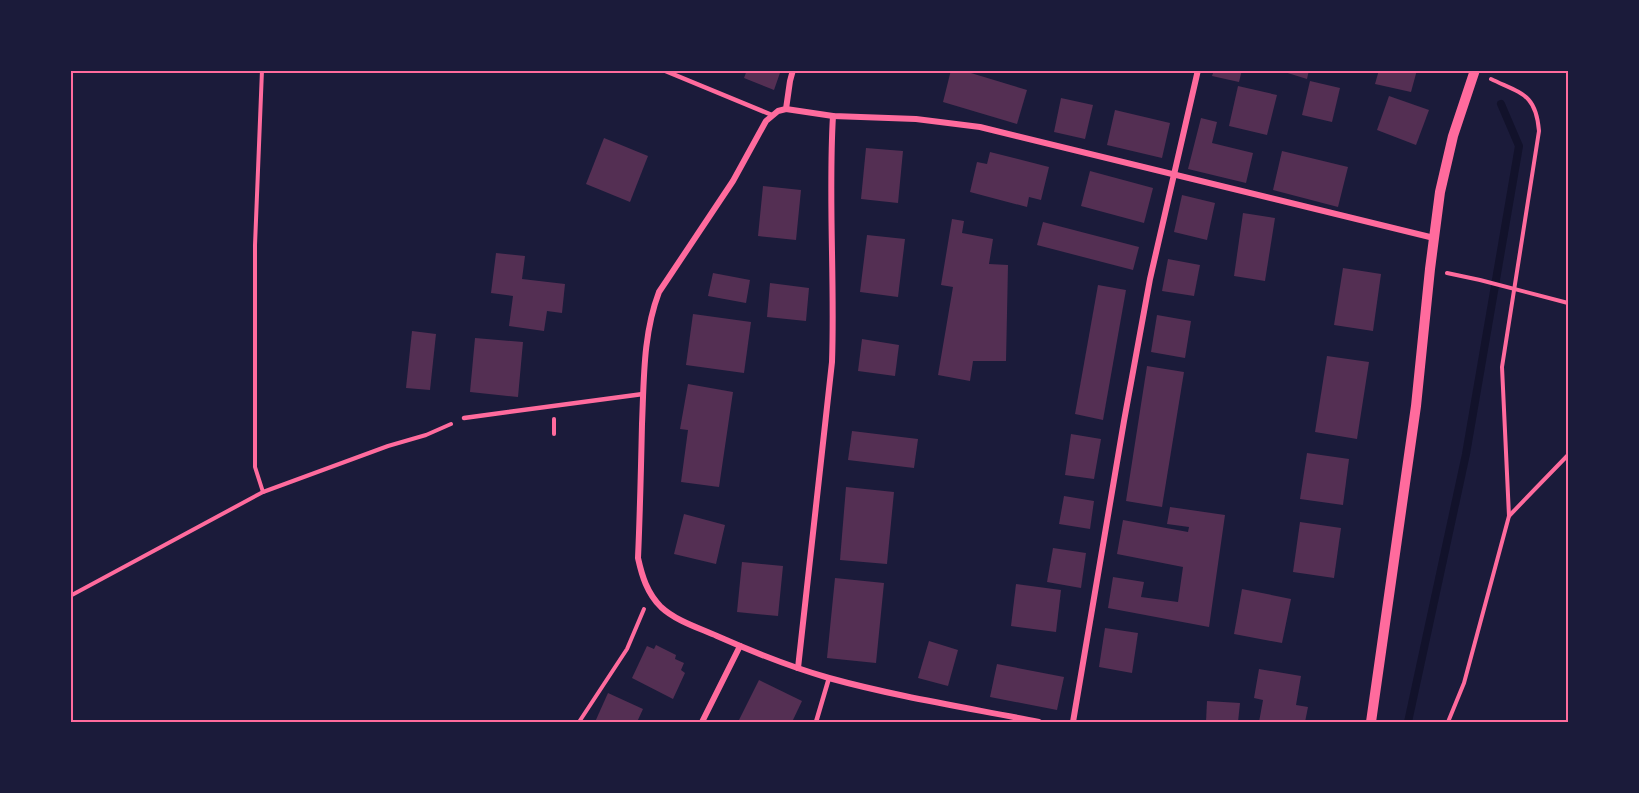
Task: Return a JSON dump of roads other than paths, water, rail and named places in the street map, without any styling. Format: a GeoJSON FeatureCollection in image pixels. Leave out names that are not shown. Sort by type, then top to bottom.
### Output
{"type":"FeatureCollection","features":[{"type":"Feature","properties":{"kind":"street"},"geometry":{"type":"LineString","coordinates":[[786,109],[793,70]]}},
{"type":"Feature","properties":{"kind":"street"},"geometry":{"type":"LineString","coordinates":[[1073,723],[1150,279],[1198,70]]}},
{"type":"Feature","properties":{"kind":"street"},"geometry":{"type":"LineString","coordinates":[[1371,723],[1416,406],[1440,192],[1453,136],[1475,71]]}},
{"type":"Feature","properties":{"kind":"street"},"geometry":{"type":"LineString","coordinates":[[1039,723],[829,678],[798,668],[740,646],[680,619],[661,607],[650,594],[642,578],[638,558],[643,394],[646,337],[651,312],[659,292],[733,181],[760,130],[772,115],[786,109],[833,116],[916,119],[980,127],[1434,238]]}},
{"type":"Feature","properties":{"kind":"street"},"geometry":{"type":"LineString","coordinates":[[798,668],[832,362],[834,310],[830,157],[833,116]]}},
{"type":"Feature","properties":{"kind":"street"},"geometry":{"type":"LineString","coordinates":[[702,723],[740,646]]}},
{"type":"Feature","properties":{"kind":"lane"},"geometry":{"type":"LineString","coordinates":[[663,70],[772,115]]}},
{"type":"Feature","properties":{"kind":"lane"},"geometry":{"type":"LineString","coordinates":[[464,418],[643,394]]}},
{"type":"Feature","properties":{"kind":"lane"},"geometry":{"type":"LineString","coordinates":[[816,723],[829,678]]}},
{"type":"Feature","properties":{"kind":"waterway"},"geometry":{"type":"LineString","coordinates":[[1408,722],[1466,454],[1519,146],[1501,104]]}}]}
